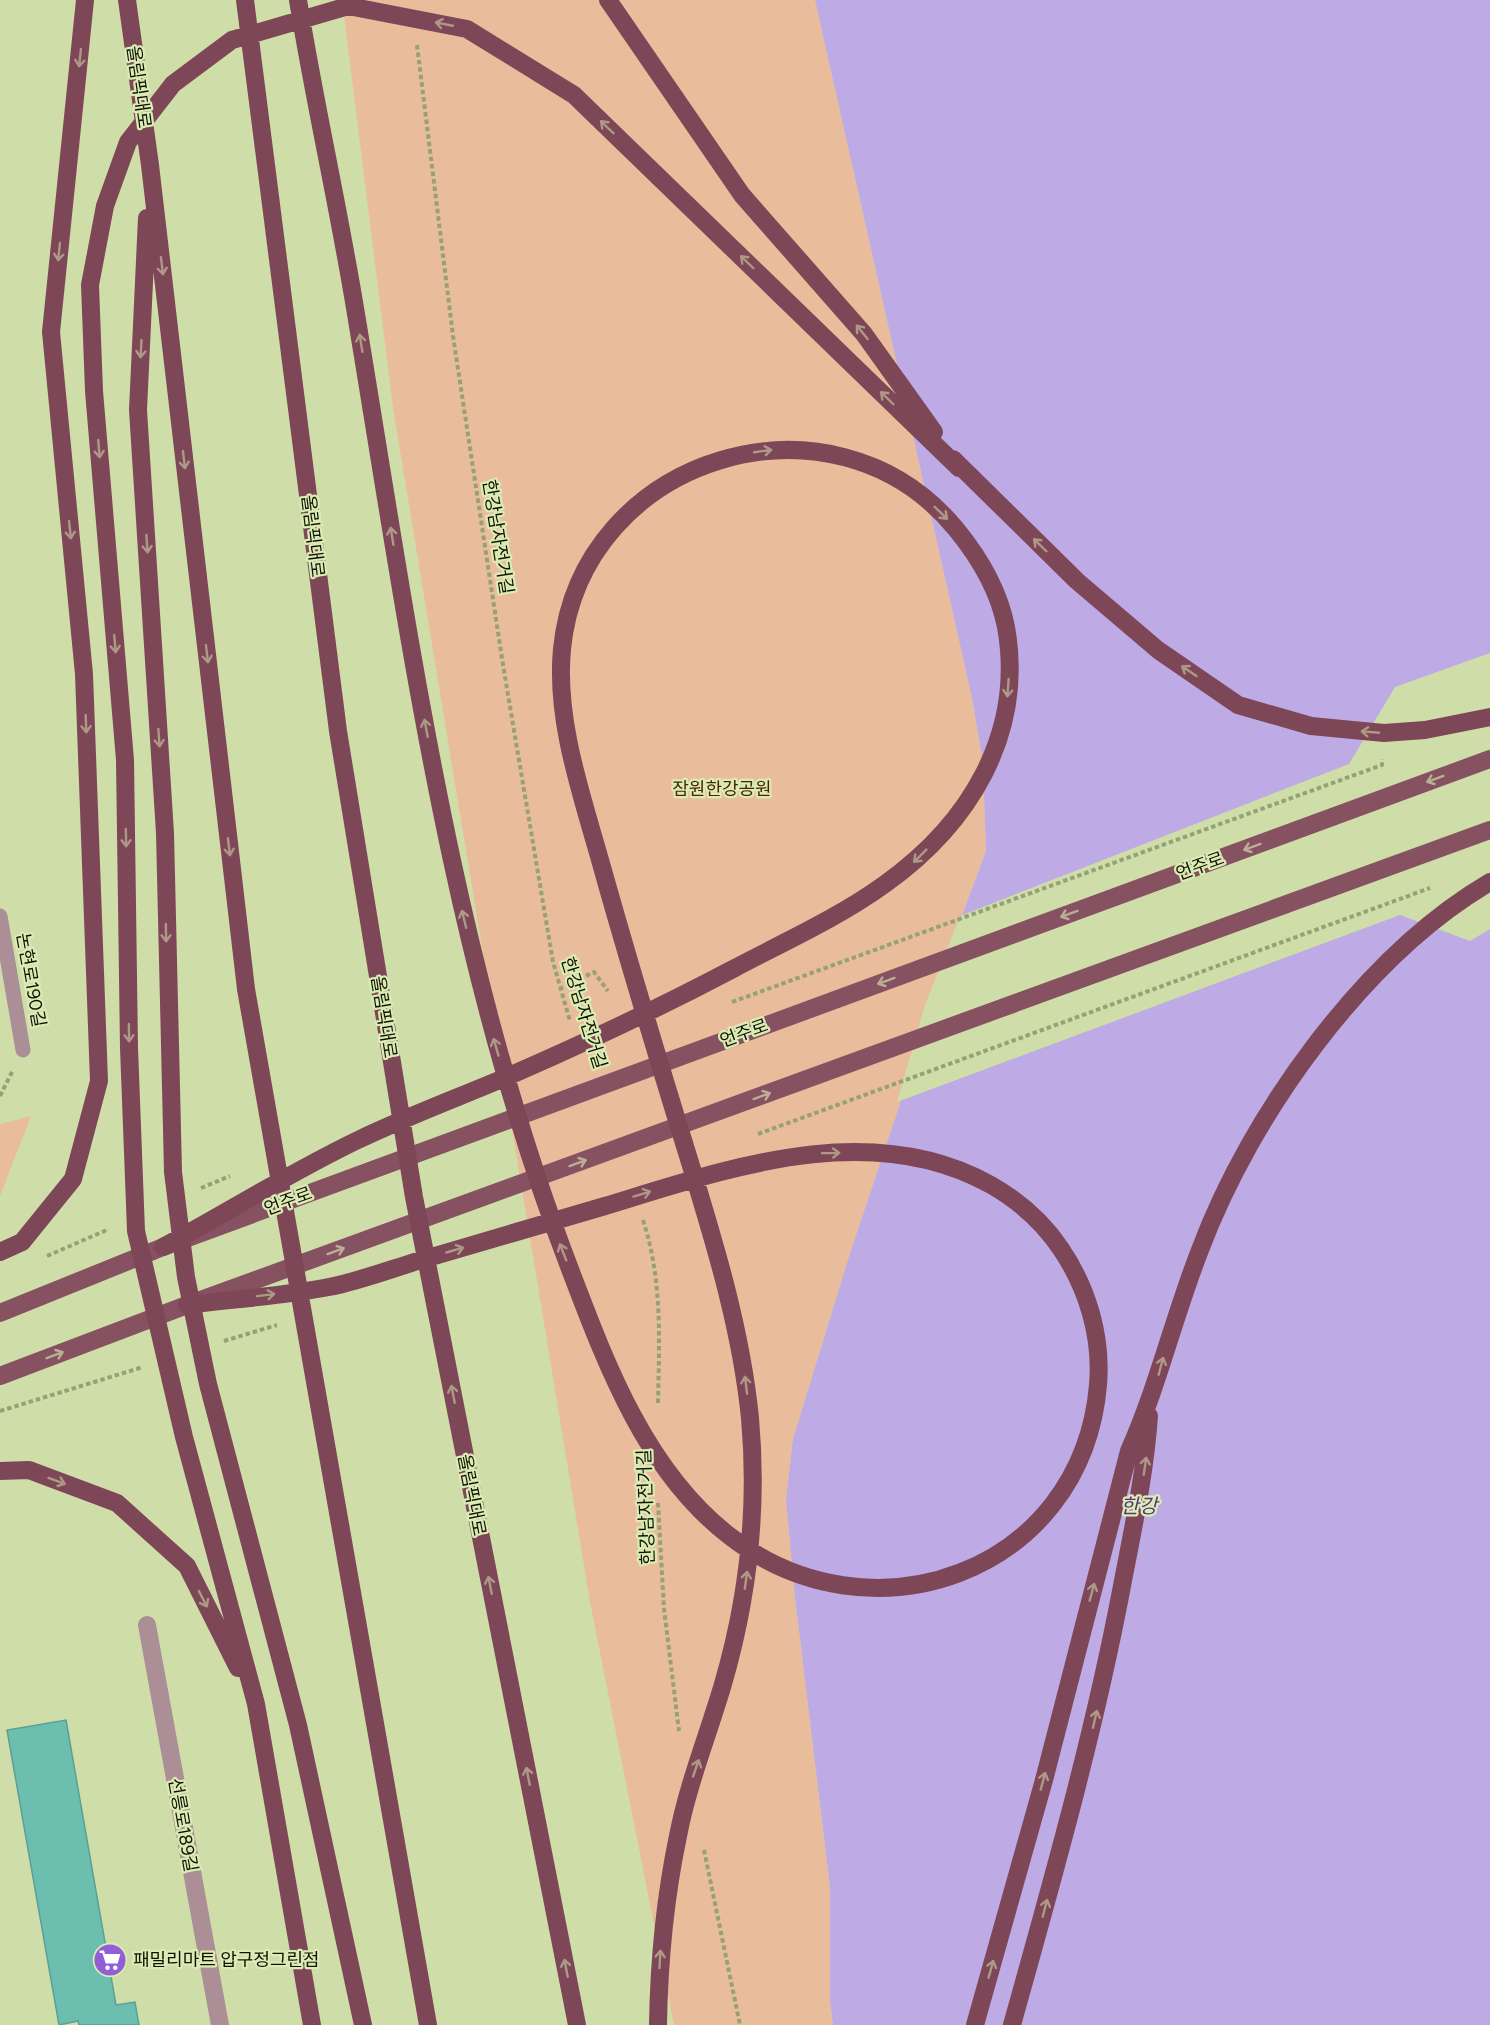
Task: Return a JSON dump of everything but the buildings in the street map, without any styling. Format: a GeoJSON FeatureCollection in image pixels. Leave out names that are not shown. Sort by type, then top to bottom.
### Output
{"type":"FeatureCollection","features":[{"type":"Feature","properties":{"kind":"highway"},"geometry":{"type":"LineString","coordinates":[[0,1252],[22,1242],[73,1179],[99,1081],[84,675],[51,332],[86,0]]}},
{"type":"Feature","properties":{"kind":"highway","name":"올림픽대로"},"geometry":{"type":"LineString","coordinates":[[127,0],[150,165],[246,989],[428,2025]]}},
{"type":"Feature","properties":{"kind":"highway","name":"올림픽대로"},"geometry":{"type":"LineString","coordinates":[[245,0],[338,731],[412,1185],[577,2025]]}},
{"type":"Feature","properties":{"kind":"highway"},"geometry":{"type":"LineString","coordinates":[[187,1305],[331,1287],[549,1222],[561,1219],[595,1209],[709,1173],[783,1158],[821,1153],[858,1152],[923,1158],[951,1166],[980,1179],[1010,1197],[1035,1218],[1058,1244],[1075,1273],[1088,1303],[1096,1334],[1099,1369],[1096,1406],[1088,1439],[1076,1471],[1037,1522],[1014,1545],[987,1562],[956,1576],[923,1584],[849,1587],[784,1570],[758,1556],[724,1532],[697,1507],[645,1437],[604,1354],[558,1239],[555,1229],[551,1219],[534,1169],[477,976],[461,907],[406,622],[355,304],[298,0]]}},
{"type":"Feature","properties":{"kind":"highway"},"geometry":{"type":"LineString","coordinates":[[608,0],[742,195],[864,334],[959,468]]}},
{"type":"Feature","properties":{"kind":"highway"},"geometry":{"type":"LineString","coordinates":[[312,2025],[256,1704],[184,1437],[136,1231],[129,1048],[125,760],[94,391],[90,285],[105,206],[128,142],[173,84],[232,40],[348,6],[467,29],[574,95],[1077,580],[1158,650],[1238,705],[1311,726],[1384,733],[1425,730],[1490,717]]}},
{"type":"Feature","properties":{"kind":"highway"},"geometry":{"type":"LineString","coordinates":[[150,165],[138,410],[165,833],[172,1172],[186,1277],[208,1384],[298,1725],[363,2025]]}},
{"type":"Feature","properties":{"kind":"highway"},"geometry":{"type":"LineString","coordinates":[[163,1247],[356,1141],[530,1067],[627,1024],[636,1019],[646,1014],[656,1009],[665,1005],[832,917],[879,889],[912,863],[950,825],[969,800],[991,763],[1003,727],[1009,692],[1010,655],[1004,617],[990,580],[970,545],[944,514],[916,490],[882,471],[848,458],[813,450],[778,449],[706,464],[647,495],[621,520],[594,555],[582,578],[571,605],[565,633],[561,657],[562,682],[573,758],[628,960],[642,1006],[646,1017],[697,1188],[708,1222],[725,1283],[743,1362],[750,1418],[752,1513],[746,1580],[724,1680],[679,1830],[666,1898],[658,2021]]}},
{"type":"Feature","properties":{"kind":"highway"},"geometry":{"type":"LineString","coordinates":[[975,2025],[1044,1780],[1129,1451],[1150,1404],[1172,1326],[1200,1248],[1226,1187],[1270,1110],[1328,1028],[1377,975],[1447,910],[1490,882]]}},
{"type":"Feature","properties":{"kind":"highway"},"geometry":{"type":"LineString","coordinates":[[1012,2025],[1086,1757],[1104,1677],[1146,1464],[1150,1404]]}},
{"type":"Feature","properties":{"kind":"highway"},"geometry":{"type":"LineString","coordinates":[[0,1471],[29,1470],[117,1503],[187,1566],[256,1704]]}},
{"type":"Feature","properties":{"kind":"main road","name":"언주로"},"geometry":{"type":"LineString","coordinates":[[0,1313],[163,1247],[1490,759]]}},
{"type":"Feature","properties":{"kind":"main road"},"geometry":{"type":"LineString","coordinates":[[0,1376],[187,1305],[1490,830]]}},
{"type":"Feature","properties":{"kind":"street","name":"선릉로189길"},"geometry":{"type":"LineString","coordinates":[[147,1625],[220,2025]]}},
{"type":"Feature","properties":{"kind":"lane","name":"논현로190길"},"geometry":{"type":"LineString","coordinates":[[0,916],[23,1050]]}},
{"type":"Feature","properties":{"kind":"path","name":"한강남자전거길"},"geometry":{"type":"LineString","coordinates":[[416,36],[453,336],[503,665],[559,989],[570,1022]]}},
{"type":"Feature","properties":{"kind":"path"},"geometry":{"type":"LineString","coordinates":[[559,989],[594,972],[612,998]]}},
{"type":"Feature","properties":{"kind":"path"},"geometry":{"type":"LineString","coordinates":[[641,1214],[656,1270],[659,1300],[658,1412]]}},
{"type":"Feature","properties":{"kind":"path","name":"한강남자전거길"},"geometry":{"type":"LineString","coordinates":[[658,1502],[665,1619],[680,1739]]}},
{"type":"Feature","properties":{"kind":"path"},"geometry":{"type":"LineString","coordinates":[[703,1844],[740,2025]]}},
{"type":"Feature","properties":{"kind":"green space","name":"잠원한강공원"},"geometry":{"type":"Polygon","coordinates":[[[342,0],[815,0],[972,698],[983,762],[986,851],[928,1006],[898,1110],[851,1250],[793,1439],[786,1499],[795,1598],[830,1887],[830,2000],[833,2025],[674,2025],[590,1602],[393,408],[342,0]]]}},
{"type":"Feature","properties":{"kind":"green space"},"geometry":{"type":"Polygon","coordinates":[[[31,1116],[0,1196],[0,1124],[31,1116]]]}},
{"type":"Feature","properties":{"kind":"water","name":"한강"},"geometry":{"type":"Polygon","coordinates":[[[815,0],[1490,0],[1490,2025],[833,2025],[830,2000],[830,1887],[795,1598],[786,1499],[793,1439],[851,1250],[898,1110],[928,1006],[986,851],[983,762],[972,698],[815,0]]]}},
{"type":"Feature","properties":{"kind":"pier"},"geometry":{"type":"Polygon","coordinates":[[[1490,653],[1490,929],[1470,941],[1400,915],[897,1102],[925,1005],[960,916],[1349,764],[1395,687],[1490,653]]]}},
{"type":"Feature","properties":{"kind":"place","name":"패밀리마트 압구정그린점"},"geometry":{"type":"Point","coordinates":[110,1960]}}]}
